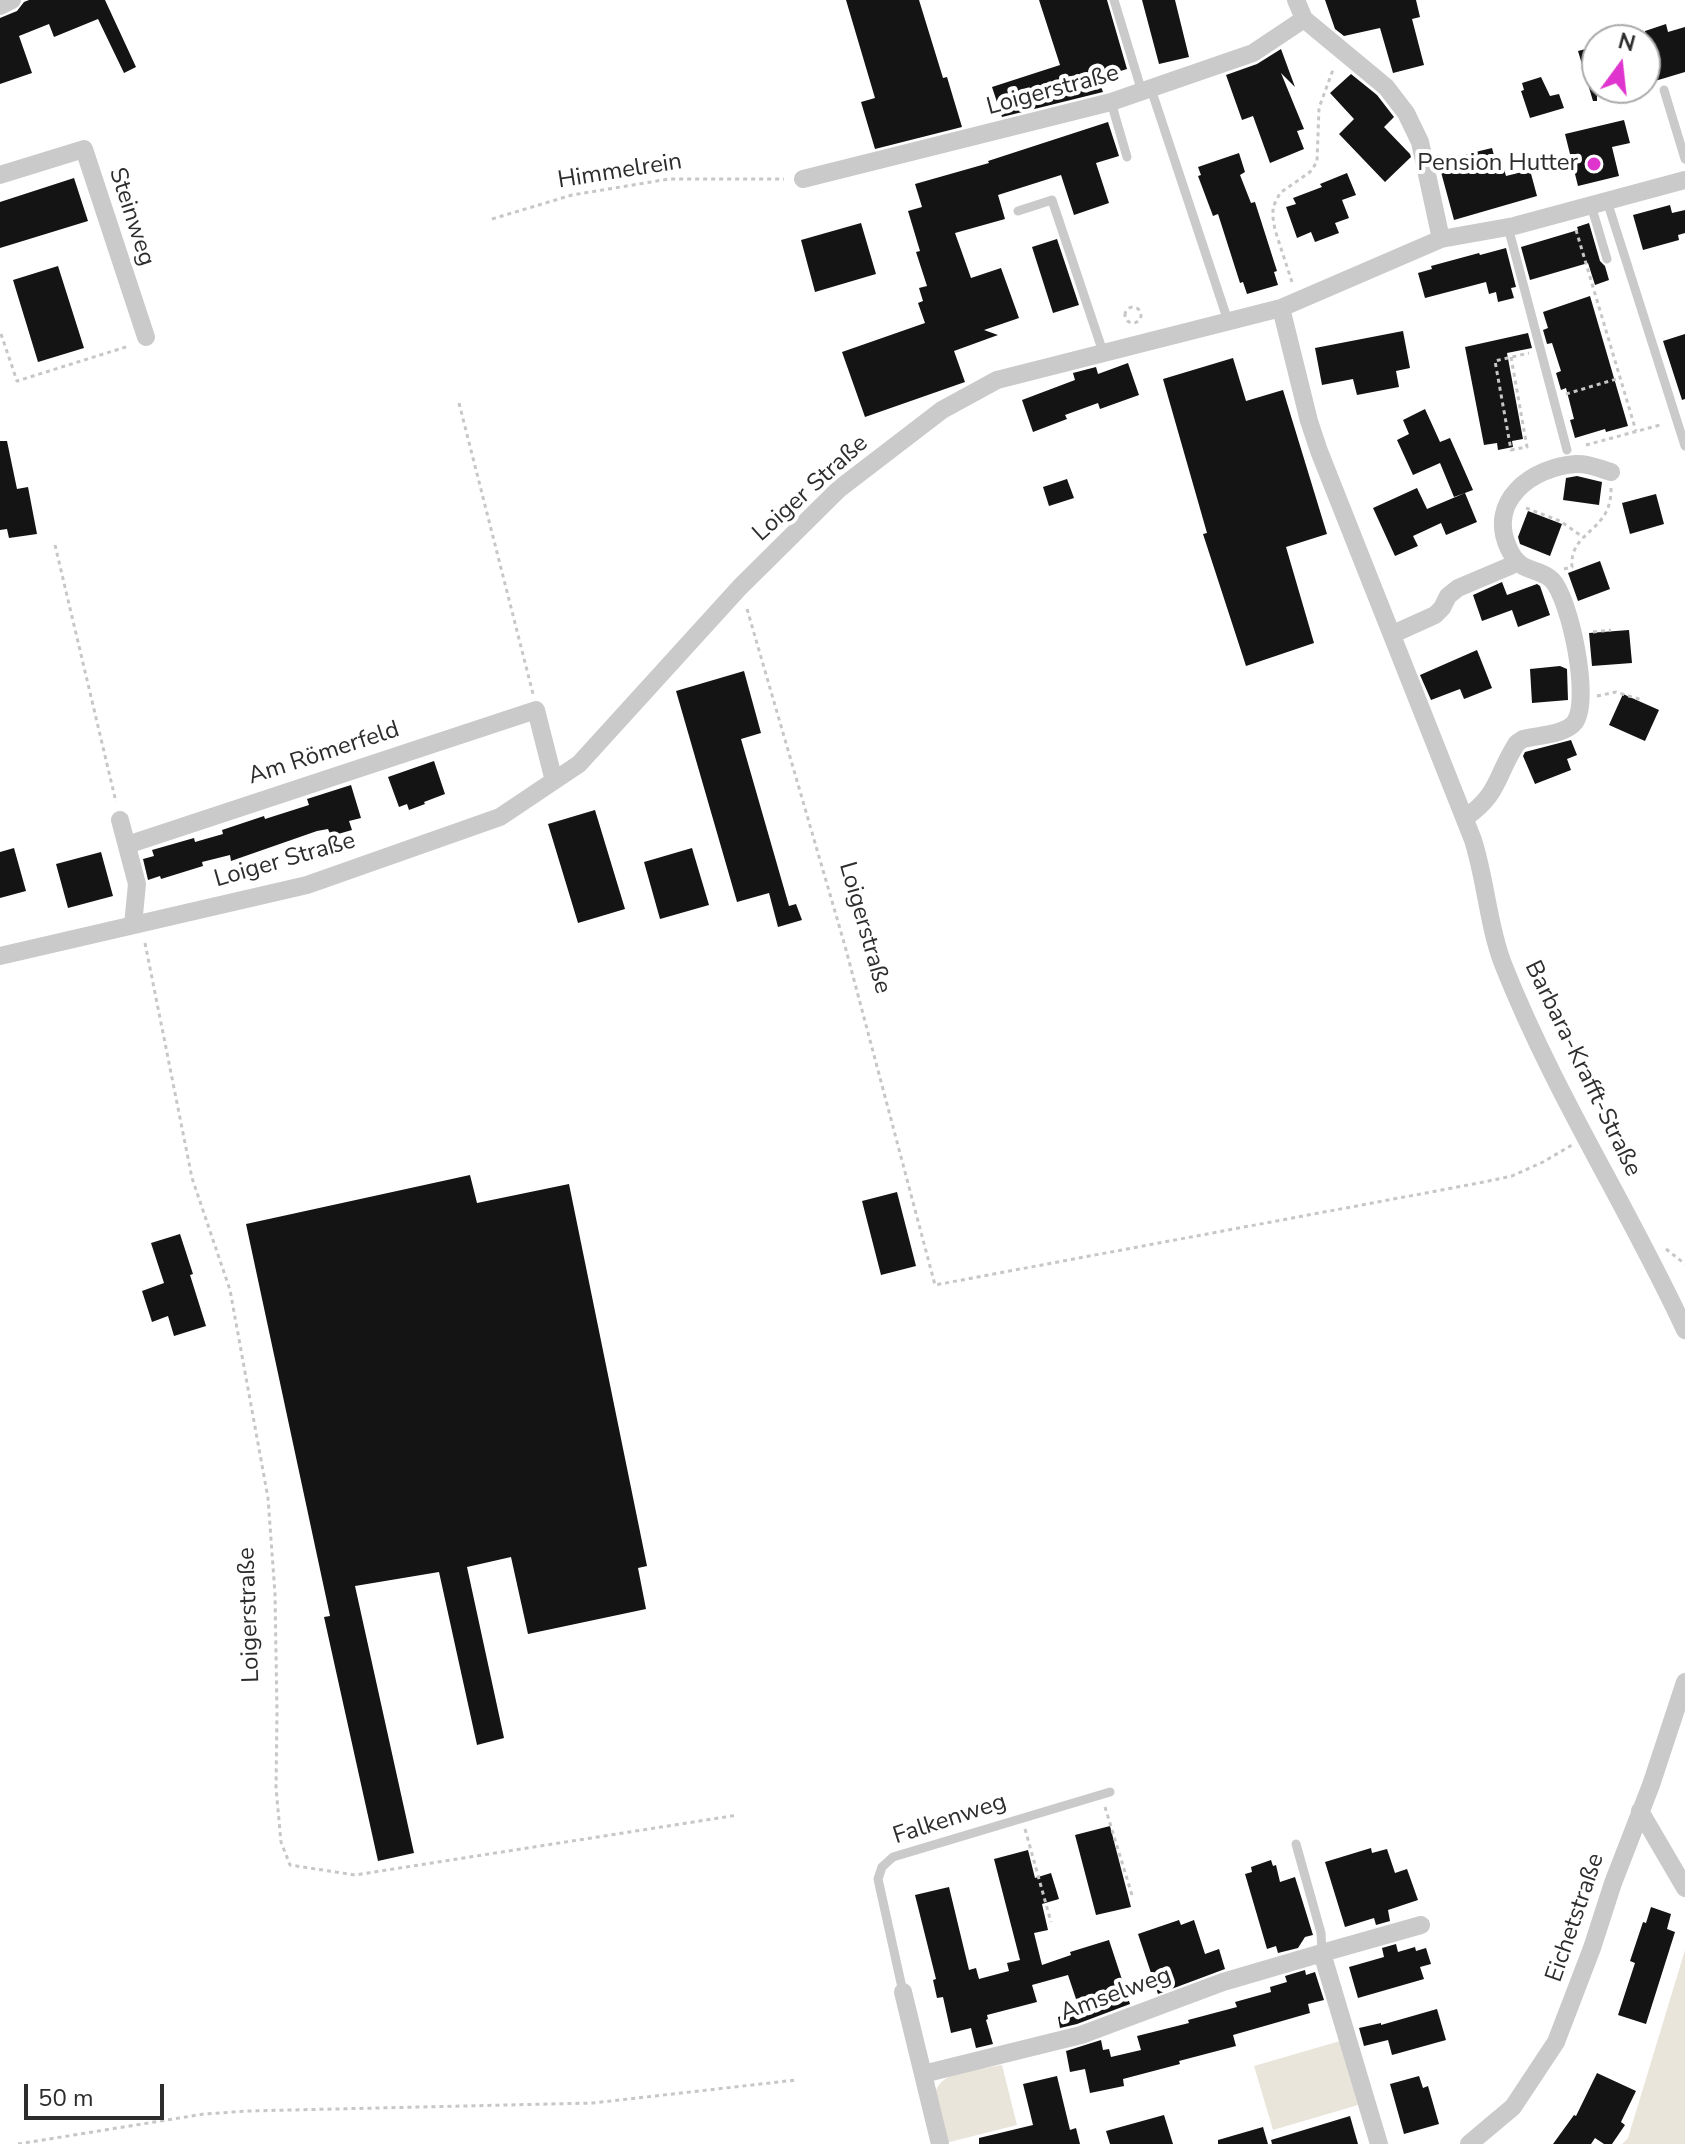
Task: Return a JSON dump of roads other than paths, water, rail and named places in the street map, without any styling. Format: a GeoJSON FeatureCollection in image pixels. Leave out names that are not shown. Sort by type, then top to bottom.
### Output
{"type":"FeatureCollection","features":[{"type":"Feature","properties":{"kind":"street"},"geometry":{"type":"LineString","coordinates":[[0,6],[12,0]]}},
{"type":"Feature","properties":{"kind":"street"},"geometry":{"type":"LineString","coordinates":[[1296,0],[1304,19],[1394,95],[1412,123],[1420,142],[1441,239]]}},
{"type":"Feature","properties":{"kind":"street","name":"Loigerstraße"},"geometry":{"type":"LineString","coordinates":[[803,179],[1111,102],[1253,53],[1304,19]]}},
{"type":"Feature","properties":{"kind":"street","name":"Steinweg"},"geometry":{"type":"LineString","coordinates":[[0,175],[84,149],[146,337]]}},
{"type":"Feature","properties":{"kind":"street","name":"Loiger Straße"},"geometry":{"type":"LineString","coordinates":[[0,956],[307,885],[500,817],[579,764],[740,587],[839,489],[942,410],[997,380],[1290,304],[1441,239],[1508,227],[1685,180]]}},
{"type":"Feature","properties":{"kind":"street","name":"Barbara-Krafft-Straße"},"geometry":{"type":"LineString","coordinates":[[1290,304],[1309,421],[1465,818],[1479,861],[1503,964],[1585,1137],[1635,1227],[1685,1330]]}},
{"type":"Feature","properties":{"kind":"street"},"geometry":{"type":"LineString","coordinates":[[1465,818],[1489,798],[1517,743],[1570,727],[1577,717],[1581,699],[1571,628],[1558,591],[1550,579],[1516,562],[1504,538],[1503,523],[1508,501],[1522,484],[1562,466],[1587,465],[1610,472]]}},
{"type":"Feature","properties":{"kind":"street"},"geometry":{"type":"LineString","coordinates":[[1393,634],[1435,615],[1448,596],[1458,588],[1516,562]]}},
{"type":"Feature","properties":{"kind":"street","name":"Am Römerfeld"},"geometry":{"type":"LineString","coordinates":[[127,845],[536,710],[554,781]]}},
{"type":"Feature","properties":{"kind":"street"},"geometry":{"type":"LineString","coordinates":[[120,820],[137,884],[138,924]]}},
{"type":"Feature","properties":{"kind":"street","name":"Eichetstraße"},"geometry":{"type":"LineString","coordinates":[[1469,2144],[1513,2107],[1556,2042],[1651,1785],[1685,1682]]}},
{"type":"Feature","properties":{"kind":"street"},"geometry":{"type":"LineString","coordinates":[[1640,1811],[1685,1888]]}},
{"type":"Feature","properties":{"kind":"street","name":"Amselweg"},"geometry":{"type":"LineString","coordinates":[[923,2074],[1081,2035],[1223,1982],[1421,1925]]}},
{"type":"Feature","properties":{"kind":"street"},"geometry":{"type":"LineString","coordinates":[[1322,1953],[1379,2144]]}},
{"type":"Feature","properties":{"kind":"street"},"geometry":{"type":"LineString","coordinates":[[903,1992],[940,2144]]}},
{"type":"Feature","properties":{"kind":"lane"},"geometry":{"type":"LineString","coordinates":[[1114,0],[1228,321]]}},
{"type":"Feature","properties":{"kind":"lane"},"geometry":{"type":"LineString","coordinates":[[1664,90],[1685,159]]}},
{"type":"Feature","properties":{"kind":"lane"},"geometry":{"type":"LineString","coordinates":[[1111,102],[1127,157]]}},
{"type":"Feature","properties":{"kind":"lane"},"geometry":{"type":"LineString","coordinates":[[1018,211],[1052,200],[1103,352]]}},
{"type":"Feature","properties":{"kind":"lane"},"geometry":{"type":"LineString","coordinates":[[1599,203],[1607,259]]}},
{"type":"Feature","properties":{"kind":"lane"},"geometry":{"type":"LineString","coordinates":[[1599,203],[1685,446]]}},
{"type":"Feature","properties":{"kind":"lane"},"geometry":{"type":"LineString","coordinates":[[1508,227],[1567,450]]}},
{"type":"Feature","properties":{"kind":"lane","name":"Falkenweg"},"geometry":{"type":"LineString","coordinates":[[903,1992],[878,1879],[882,1867],[893,1857],[1106,1793]]}},
{"type":"Feature","properties":{"kind":"lane"},"geometry":{"type":"LineString","coordinates":[[1296,1844],[1321,1933],[1322,1953]]}},
{"type":"Feature","properties":{"kind":"place","name":"Pension Hutter"},"geometry":{"type":"Point","coordinates":[1594,164]}}]}
